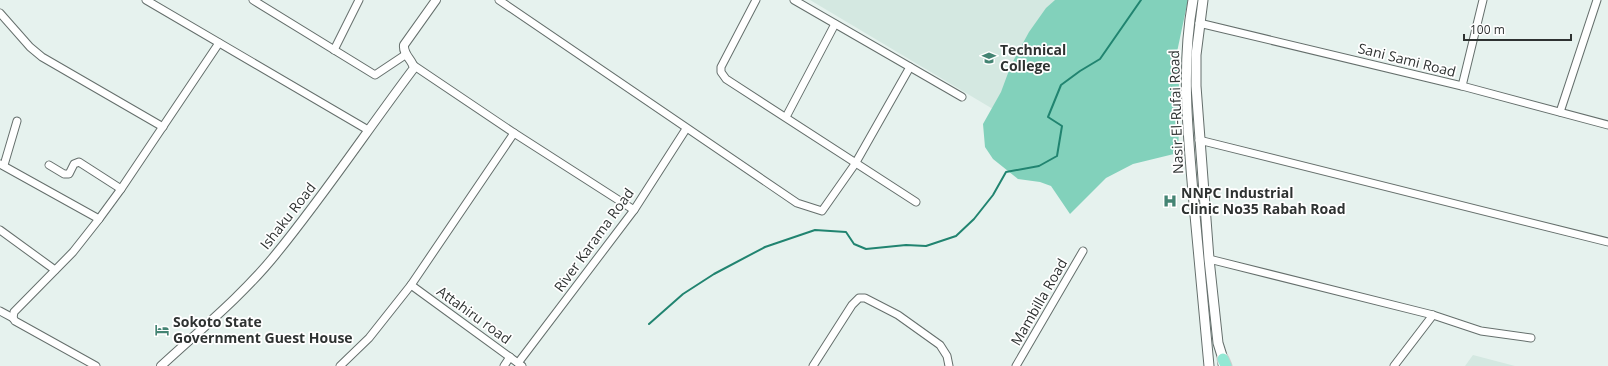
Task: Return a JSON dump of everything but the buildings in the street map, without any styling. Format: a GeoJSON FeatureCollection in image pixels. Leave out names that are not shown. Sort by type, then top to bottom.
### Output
{"type":"FeatureCollection","features":[{"type":"Feature","properties":{"kind":"main road","name":"Nasir El-Rufai Road"},"geometry":{"type":"LineString","coordinates":[[1193,0],[1186,55],[1186,87],[1209,366]]}},
{"type":"Feature","properties":{"kind":"main road","name":"Nasir El-Rufai Road"},"geometry":{"type":"LineString","coordinates":[[1203,0],[1199,23],[1196,86],[1199,140],[1218,343],[1224,364]]}},
{"type":"Feature","properties":{"kind":"street"},"geometry":{"type":"LineString","coordinates":[[146,0],[368,130]]}},
{"type":"Feature","properties":{"kind":"street"},"geometry":{"type":"LineString","coordinates":[[253,0],[375,75],[405,55]]}},
{"type":"Feature","properties":{"kind":"street"},"geometry":{"type":"LineString","coordinates":[[334,50],[359,0]]}},
{"type":"Feature","properties":{"kind":"street"},"geometry":{"type":"LineString","coordinates":[[436,0],[404,45],[405,55],[413,65],[514,133],[634,210]]}},
{"type":"Feature","properties":{"kind":"street"},"geometry":{"type":"LineString","coordinates":[[499,0],[616,78],[686,129],[797,203],[822,211],[855,164],[910,67]]}},
{"type":"Feature","properties":{"kind":"street"},"geometry":{"type":"LineString","coordinates":[[756,0],[721,67],[721,72],[726,78],[855,164],[916,202]]}},
{"type":"Feature","properties":{"kind":"street"},"geometry":{"type":"LineString","coordinates":[[794,0],[962,97]]}},
{"type":"Feature","properties":{"kind":"street"},"geometry":{"type":"LineString","coordinates":[[1462,86],[1483,0]]}},
{"type":"Feature","properties":{"kind":"street"},"geometry":{"type":"LineString","coordinates":[[1560,112],[1597,0]]}},
{"type":"Feature","properties":{"kind":"street"},"geometry":{"type":"LineString","coordinates":[[0,13],[42,57],[163,127]]}},
{"type":"Feature","properties":{"kind":"street","name":"Sani Sami Road"},"geometry":{"type":"LineString","coordinates":[[1199,23],[1462,86],[1608,125]]}},
{"type":"Feature","properties":{"kind":"street"},"geometry":{"type":"LineString","coordinates":[[786,117],[835,24]]}},
{"type":"Feature","properties":{"kind":"street"},"geometry":{"type":"LineString","coordinates":[[13,318],[14,312],[73,252],[99,219],[121,189],[219,43]]}},
{"type":"Feature","properties":{"kind":"street","name":"Ishaku Road"},"geometry":{"type":"LineString","coordinates":[[161,366],[234,299],[276,255],[414,68],[413,65]]}},
{"type":"Feature","properties":{"kind":"street"},"geometry":{"type":"LineString","coordinates":[[16,121],[2,164],[99,219]]}},
{"type":"Feature","properties":{"kind":"street","name":"River Karama Road"},"geometry":{"type":"LineString","coordinates":[[520,365],[634,210],[686,129]]}},
{"type":"Feature","properties":{"kind":"street"},"geometry":{"type":"LineString","coordinates":[[340,366],[369,338],[411,285],[514,133]]}},
{"type":"Feature","properties":{"kind":"street"},"geometry":{"type":"LineString","coordinates":[[1199,140],[1608,242]]}},
{"type":"Feature","properties":{"kind":"street"},"geometry":{"type":"LineString","coordinates":[[49,165],[64,174],[69,174],[74,164],[79,162],[121,189]]}},
{"type":"Feature","properties":{"kind":"street"},"geometry":{"type":"LineString","coordinates":[[0,230],[55,270]]}},
{"type":"Feature","properties":{"kind":"street","name":"Mambilla Road"},"geometry":{"type":"LineString","coordinates":[[1016,366],[1083,251]]}},
{"type":"Feature","properties":{"kind":"street"},"geometry":{"type":"LineString","coordinates":[[1210,259],[1433,315],[1481,331],[1531,338]]}},
{"type":"Feature","properties":{"kind":"street","name":"Attahiru road"},"geometry":{"type":"LineString","coordinates":[[411,285],[520,365]]}},
{"type":"Feature","properties":{"kind":"street"},"geometry":{"type":"LineString","coordinates":[[813,366],[852,305],[859,298],[865,298],[898,315],[940,346],[947,356],[950,366]]}},
{"type":"Feature","properties":{"kind":"street"},"geometry":{"type":"LineString","coordinates":[[0,310],[13,318],[15,321],[96,366]]}},
{"type":"Feature","properties":{"kind":"street"},"geometry":{"type":"LineString","coordinates":[[1394,366],[1433,315]]}},
{"type":"Feature","properties":{"kind":"street"},"geometry":{"type":"LineString","coordinates":[[504,366],[510,357]]}},
{"type":"Feature","properties":{"kind":"shaded area","name":"Technical College"},"geometry":{"type":"Polygon","coordinates":[[[810,0],[1128,0],[1033,133],[810,0]]]}},
{"type":"Feature","properties":{"kind":"shaded area"},"geometry":{"type":"Polygon","coordinates":[[[1473,355],[1515,366],[1465,366],[1473,355]]]}},
{"type":"Feature","properties":{"kind":"green space"},"geometry":{"type":"Polygon","coordinates":[[[1055,0],[1188,0],[1177,52],[1180,104],[1178,153],[1133,164],[1106,178],[1070,214],[1051,186],[1040,182],[1018,179],[993,159],[985,147],[983,124],[1001,92],[1011,65],[1029,32],[1046,8],[1055,0]]]}},
{"type":"Feature","properties":{"kind":"waterway"},"geometry":{"type":"LineString","coordinates":[[649,324],[683,294],[714,274],[765,247],[815,230],[846,232],[854,244],[866,249],[906,245],[926,246],[956,236],[974,219],[993,195],[1006,172],[1039,166],[1057,156],[1062,126],[1048,117],[1061,85],[1100,59],[1141,0]]}},
{"type":"Feature","properties":{"kind":"place","name":"Technical College"},"geometry":{"type":"Point","coordinates":[989,58]}},
{"type":"Feature","properties":{"kind":"place","name":"NNPC Industrial Clinic No35 Rabah Road"},"geometry":{"type":"Point","coordinates":[1170,201]}},
{"type":"Feature","properties":{"kind":"place","name":"Sokoto State Government Guest House"},"geometry":{"type":"Point","coordinates":[162,330]}}]}
